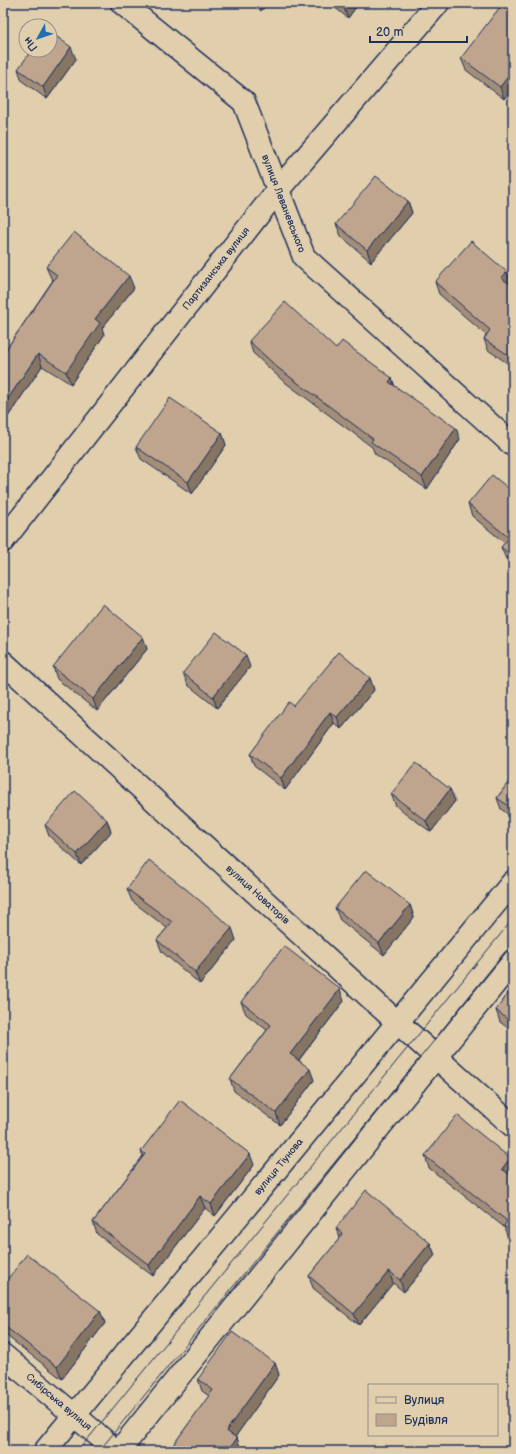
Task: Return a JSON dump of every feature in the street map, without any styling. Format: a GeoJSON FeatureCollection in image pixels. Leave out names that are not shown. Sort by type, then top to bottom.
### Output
{"type":"FeatureCollection","features":[{"type":"Feature","properties":{"kind":"street","name":"вулиця Леваневського"},"geometry":{"type":"LineString","coordinates":[[122,3],[244,102],[277,192],[304,257],[513,445]]}},
{"type":"Feature","properties":{"kind":"street","name":"Партизанська вулиця"},"geometry":{"type":"LineString","coordinates":[[3,541],[277,192],[438,3]]}},
{"type":"Feature","properties":{"kind":"street","name":"вулиця Новаторів"},"geometry":{"type":"LineString","coordinates":[[3,662],[435,1057],[513,1126]]}},
{"type":"Feature","properties":{"kind":"street","name":"вулиця Тіунова"},"geometry":{"type":"LineString","coordinates":[[45,1451],[513,882]]}},
{"type":"Feature","properties":{"kind":"street"},"geometry":{"type":"LineString","coordinates":[[119,1451],[513,961]]}},
{"type":"Feature","properties":{"kind":"street","name":"Сибірська вулиця"},"geometry":{"type":"LineString","coordinates":[[3,1355],[106,1442],[112,1451]]}},
{"type":"Feature","properties":{"kind":"building"},"geometry":{"type":"Polygon","coordinates":[[[503,3],[513,3],[513,70],[500,87],[461,58],[503,3]]]}},
{"type":"Feature","properties":{"kind":"building"},"geometry":{"type":"Polygon","coordinates":[[[58,38],[71,47],[43,87],[18,69],[26,58],[58,58],[58,38]]]}},
{"type":"Feature","properties":{"kind":"building"},"geometry":{"type":"Polygon","coordinates":[[[376,176],[408,201],[367,250],[336,224],[376,176]]]}},
{"type":"Feature","properties":{"kind":"building"},"geometry":{"type":"Polygon","coordinates":[[[74,232],[129,276],[95,319],[100,323],[66,372],[38,354],[3,406],[3,349],[5,351],[57,275],[46,267],[74,232]]]}},
{"type":"Feature","properties":{"kind":"building"},"geometry":{"type":"Polygon","coordinates":[[[471,241],[507,272],[501,278],[513,286],[513,358],[484,339],[490,330],[435,282],[471,241]]]}},
{"type":"Feature","properties":{"kind":"building"},"geometry":{"type":"Polygon","coordinates":[[[285,302],[336,349],[342,341],[392,378],[389,382],[456,428],[422,477],[371,442],[373,439],[278,368],[249,341],[285,302]]]}},
{"type":"Feature","properties":{"kind":"building"},"geometry":{"type":"Polygon","coordinates":[[[170,398],[222,433],[188,482],[136,447],[170,398]]]}},
{"type":"Feature","properties":{"kind":"building"},"geometry":{"type":"Polygon","coordinates":[[[492,475],[513,492],[513,557],[501,547],[509,538],[468,504],[492,475]]]}},
{"type":"Feature","properties":{"kind":"building"},"geometry":{"type":"Polygon","coordinates":[[[103,604],[143,637],[93,699],[53,667],[103,604]]]}},
{"type":"Feature","properties":{"kind":"building"},"geometry":{"type":"Polygon","coordinates":[[[216,632],[246,655],[213,697],[183,673],[216,632]]]}},
{"type":"Feature","properties":{"kind":"building"},"geometry":{"type":"Polygon","coordinates":[[[339,652],[370,678],[337,717],[330,712],[281,778],[250,754],[289,702],[294,706],[339,652]]]}},
{"type":"Feature","properties":{"kind":"building"},"geometry":{"type":"Polygon","coordinates":[[[416,763],[450,789],[426,821],[391,794],[416,763]]]}},
{"type":"Feature","properties":{"kind":"building"},"geometry":{"type":"Polygon","coordinates":[[[513,776],[513,809],[497,798],[513,776]]]}},
{"type":"Feature","properties":{"kind":"building"},"geometry":{"type":"Polygon","coordinates":[[[75,791],[107,820],[77,854],[45,825],[75,791]]]}},
{"type":"Feature","properties":{"kind":"building"},"geometry":{"type":"Polygon","coordinates":[[[149,860],[232,928],[195,972],[157,940],[172,922],[127,889],[149,860]]]}},
{"type":"Feature","properties":{"kind":"building"},"geometry":{"type":"Polygon","coordinates":[[[366,870],[410,905],[379,943],[335,908],[366,870]]]}},
{"type":"Feature","properties":{"kind":"building"},"geometry":{"type":"Polygon","coordinates":[[[284,946],[340,989],[290,1054],[310,1069],[276,1113],[230,1079],[271,1025],[241,1002],[284,946]]]}},
{"type":"Feature","properties":{"kind":"building"},"geometry":{"type":"Polygon","coordinates":[[[513,987],[513,1024],[496,1010],[513,987]]]}},
{"type":"Feature","properties":{"kind":"building"},"geometry":{"type":"Polygon","coordinates":[[[180,1100],[250,1154],[211,1204],[200,1196],[149,1265],[93,1222],[145,1154],[141,1151],[180,1100]]]}},
{"type":"Feature","properties":{"kind":"building"},"geometry":{"type":"Polygon","coordinates":[[[457,1115],[510,1158],[502,1169],[513,1177],[513,1233],[504,1226],[507,1221],[425,1156],[457,1115]]]}},
{"type":"Feature","properties":{"kind":"building"},"geometry":{"type":"Polygon","coordinates":[[[366,1190],[430,1243],[400,1280],[389,1271],[354,1314],[309,1276],[343,1234],[336,1228],[366,1190]]]}},
{"type":"Feature","properties":{"kind":"building"},"geometry":{"type":"Polygon","coordinates":[[[27,1254],[100,1311],[57,1367],[3,1325],[3,1285],[27,1254]]]}},
{"type":"Feature","properties":{"kind":"building"},"geometry":{"type":"Polygon","coordinates":[[[232,1332],[275,1363],[226,1431],[237,1438],[228,1451],[176,1451],[171,1448],[213,1390],[198,1379],[232,1332]]]}},
{"type":"Feature","properties":{"kind":"tram line"},"geometry":{"type":"LineString","coordinates":[[78,1451],[513,919]]}},
{"type":"Feature","properties":{"kind":"tram line"},"geometry":{"type":"LineString","coordinates":[[99,1451],[513,944]]}}]}
